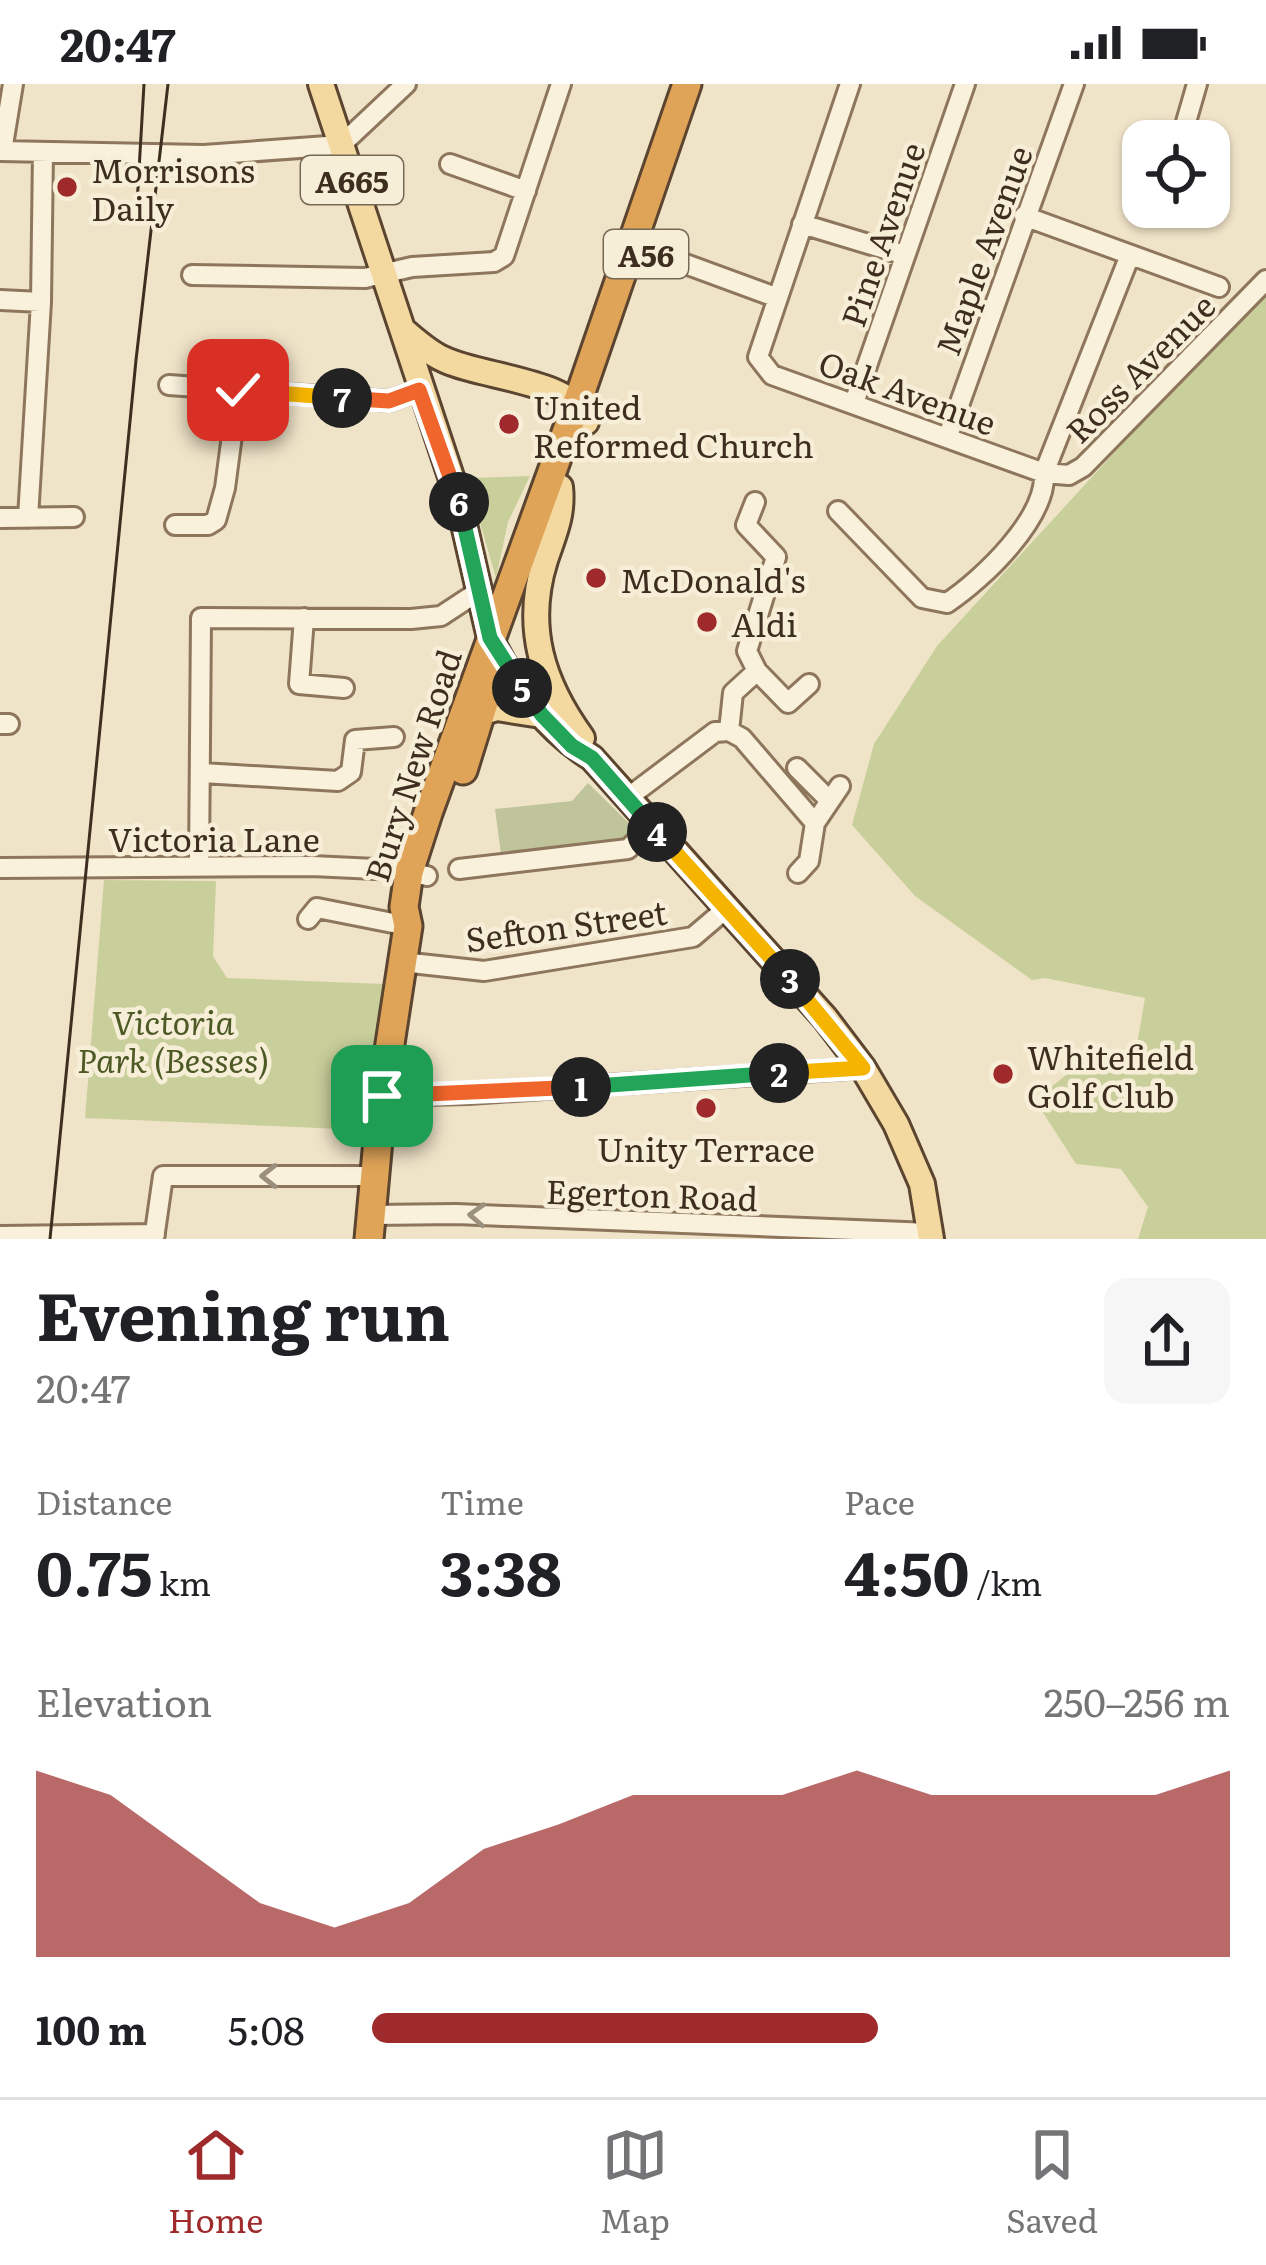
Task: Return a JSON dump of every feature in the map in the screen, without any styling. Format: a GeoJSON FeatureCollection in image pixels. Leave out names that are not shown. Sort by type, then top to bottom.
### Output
{"type":"FeatureCollection","features":[{"type":"Feature","properties":{"kind":"highway","name":"Bury New Road"},"geometry":{"type":"LineString","coordinates":[[370,1227],[382,1096],[408,926],[404,907],[483,712],[494,647],[639,247],[687,84]]}},
{"type":"Feature","properties":{"kind":"highway","name":"Bury New Road"},"geometry":{"type":"LineString","coordinates":[[418,874],[463,709],[560,487],[592,360],[704,84]]}},
{"type":"Feature","properties":{"kind":"main road","name":"A665"},"geometry":{"type":"LineString","coordinates":[[321,84],[458,499],[494,647],[542,715],[572,746],[592,758],[825,1018],[863,1068],[896,1124],[922,1184],[930,1236]]}},
{"type":"Feature","properties":{"kind":"main road"},"geometry":{"type":"LineString","coordinates":[[404,332],[440,358],[476,373],[547,387],[581,413]]}},
{"type":"Feature","properties":{"kind":"main road"},"geometry":{"type":"LineString","coordinates":[[419,390],[440,358]]}},
{"type":"Feature","properties":{"kind":"main road"},"geometry":{"type":"LineString","coordinates":[[547,387],[584,369],[592,360]]}},
{"type":"Feature","properties":{"kind":"main road"},"geometry":{"type":"LineString","coordinates":[[560,487],[562,512],[534,604],[536,646],[553,695],[592,758]]}},
{"type":"Feature","properties":{"kind":"main road"},"geometry":{"type":"LineString","coordinates":[[483,712],[497,708],[542,715]]}},
{"type":"Feature","properties":{"kind":"street"},"geometry":{"type":"LineString","coordinates":[[13,84],[1,151],[203,155],[341,146],[406,84]]}},
{"type":"Feature","properties":{"kind":"street"},"geometry":{"type":"LineString","coordinates":[[192,275],[384,276],[412,266],[494,262],[504,256],[561,84]]}},
{"type":"Feature","properties":{"kind":"street"},"geometry":{"type":"LineString","coordinates":[[639,247],[778,298],[850,84]]}},
{"type":"Feature","properties":{"kind":"street","name":"Pine Avenue"},"geometry":{"type":"LineString","coordinates":[[854,403],[965,84]]}},
{"type":"Feature","properties":{"kind":"street","name":"Maple Avenue"},"geometry":{"type":"LineString","coordinates":[[948,436],[1074,84]]}},
{"type":"Feature","properties":{"kind":"street"},"geometry":{"type":"LineString","coordinates":[[1187,120],[1197,84]]}},
{"type":"Feature","properties":{"kind":"street"},"geometry":{"type":"LineString","coordinates":[[329,111],[346,119],[367,118]]}},
{"type":"Feature","properties":{"kind":"street"},"geometry":{"type":"LineString","coordinates":[[28,518],[44,152]]}},
{"type":"Feature","properties":{"kind":"street"},"geometry":{"type":"LineString","coordinates":[[449,164],[526,191]]}},
{"type":"Feature","properties":{"kind":"street"},"geometry":{"type":"LineString","coordinates":[[1024,216],[1219,287]]}},
{"type":"Feature","properties":{"kind":"street"},"geometry":{"type":"LineString","coordinates":[[802,224],[905,255]]}},
{"type":"Feature","properties":{"kind":"street"},"geometry":{"type":"LineString","coordinates":[[838,511],[922,598],[946,603],[961,593],[1032,521],[1045,490],[1044,473],[1130,255]]}},
{"type":"Feature","properties":{"kind":"street","name":"Ross Avenue"},"geometry":{"type":"LineString","coordinates":[[1044,473],[1069,475],[1083,467],[1266,280]]}},
{"type":"Feature","properties":{"kind":"street","name":"Oak Avenue"},"geometry":{"type":"LineString","coordinates":[[778,298],[758,357],[772,375],[1044,473]]}},
{"type":"Feature","properties":{"kind":"street"},"geometry":{"type":"LineString","coordinates":[[0,300],[41,302]]}},
{"type":"Feature","properties":{"kind":"street"},"geometry":{"type":"LineString","coordinates":[[169,385],[389,401],[419,390]]}},
{"type":"Feature","properties":{"kind":"street"},"geometry":{"type":"LineString","coordinates":[[175,525],[198,526],[216,520],[238,390]]}},
{"type":"Feature","properties":{"kind":"street"},"geometry":{"type":"LineString","coordinates":[[755,502],[746,525],[776,557],[747,651],[757,671],[788,703],[809,684]]}},
{"type":"Feature","properties":{"kind":"street"},"geometry":{"type":"LineString","coordinates":[[0,518],[74,517]]}},
{"type":"Feature","properties":{"kind":"street"},"geometry":{"type":"LineString","coordinates":[[199,866],[201,618],[441,616],[479,591]]}},
{"type":"Feature","properties":{"kind":"street"},"geometry":{"type":"LineString","coordinates":[[304,618],[299,683],[344,688]]}},
{"type":"Feature","properties":{"kind":"street"},"geometry":{"type":"LineString","coordinates":[[729,731],[733,693],[757,671]]}},
{"type":"Feature","properties":{"kind":"street"},"geometry":{"type":"LineString","coordinates":[[626,800],[715,732],[729,731],[742,738],[815,823]]}},
{"type":"Feature","properties":{"kind":"street"},"geometry":{"type":"LineString","coordinates":[[202,772],[338,781],[351,772],[355,740],[394,737]]}},
{"type":"Feature","properties":{"kind":"street"},"geometry":{"type":"LineString","coordinates":[[797,768],[834,792],[815,823],[808,861],[798,872]]}},
{"type":"Feature","properties":{"kind":"street"},"geometry":{"type":"LineString","coordinates":[[470,863],[628,849],[651,826]]}},
{"type":"Feature","properties":{"kind":"street","name":"Victoria Lane"},"geometry":{"type":"LineString","coordinates":[[0,868],[312,866],[418,874]]}},
{"type":"Feature","properties":{"kind":"street"},"geometry":{"type":"LineString","coordinates":[[308,919],[316,908],[408,926]]}},
{"type":"Feature","properties":{"kind":"street","name":"Sefton Street"},"geometry":{"type":"LineString","coordinates":[[402,962],[484,970],[693,937],[727,908]]}},
{"type":"Feature","properties":{"kind":"street"},"geometry":{"type":"LineString","coordinates":[[382,1096],[863,1068]]}},
{"type":"Feature","properties":{"kind":"street"},"geometry":{"type":"LineString","coordinates":[[0,1236],[154,1236],[163,1176],[374,1176]]}},
{"type":"Feature","properties":{"kind":"street","name":"Egerton Road"},"geometry":{"type":"LineString","coordinates":[[370,1227],[456,1214],[930,1236]]}},
{"type":"Feature","properties":{"kind":"green space","name":"Whitefield Golf Club"},"geometry":{"type":"Polygon","coordinates":[[[1266,287],[1266,1239],[1138,1239],[1148,1207],[1121,1169],[1076,1164],[1035,1100],[1081,1063],[1132,1074],[1145,998],[1045,978],[1032,980],[915,896],[852,825],[874,744],[937,646],[1266,287]]]}},
{"type":"Feature","properties":{"kind":"green space"},"geometry":{"type":"Polygon","coordinates":[[[530,476],[508,522],[496,578],[467,478],[530,476]]]}},
{"type":"Feature","properties":{"kind":"green space"},"geometry":{"type":"Polygon","coordinates":[[[588,783],[635,829],[623,840],[501,854],[495,809],[572,801],[588,783]]]}},
{"type":"Feature","properties":{"kind":"green space","name":"Victoria Park (Besses)"},"geometry":{"type":"Polygon","coordinates":[[[104,880],[216,881],[213,956],[227,978],[384,984],[365,1130],[85,1118],[104,880]]]}},
{"type":"Feature","properties":{"kind":"tram line"},"geometry":{"type":"LineString","coordinates":[[136,222],[144,84]]}},
{"type":"Feature","properties":{"kind":"tram line"},"geometry":{"type":"LineString","coordinates":[[50,1239],[136,360],[168,84]]}},
{"type":"Feature","properties":{"kind":"place","name":"Morrisons Daily"},"geometry":{"type":"Point","coordinates":[67,187]}},
{"type":"Feature","properties":{"kind":"place","name":"United Reformed Church"},"geometry":{"type":"Point","coordinates":[509,424]}},
{"type":"Feature","properties":{"kind":"place","name":"McDonald's"},"geometry":{"type":"Point","coordinates":[596,578]}},
{"type":"Feature","properties":{"kind":"place","name":"Aldi"},"geometry":{"type":"Point","coordinates":[707,622]}},
{"type":"Feature","properties":{"kind":"place","name":"Whitefield Golf Club"},"geometry":{"type":"Point","coordinates":[1003,1074]}},
{"type":"Feature","properties":{"kind":"place","name":"Unity Terrace"},"geometry":{"type":"Point","coordinates":[706,1108]}},
{"type":"Feature","properties":{"kind":"route"},"geometry":{"type":"LineString","coordinates":[[238,390],[389,401],[419,390],[458,499],[490,638],[499,656],[542,715],[572,746],[592,758],[825,1018],[863,1068],[382,1096]]}}]}
